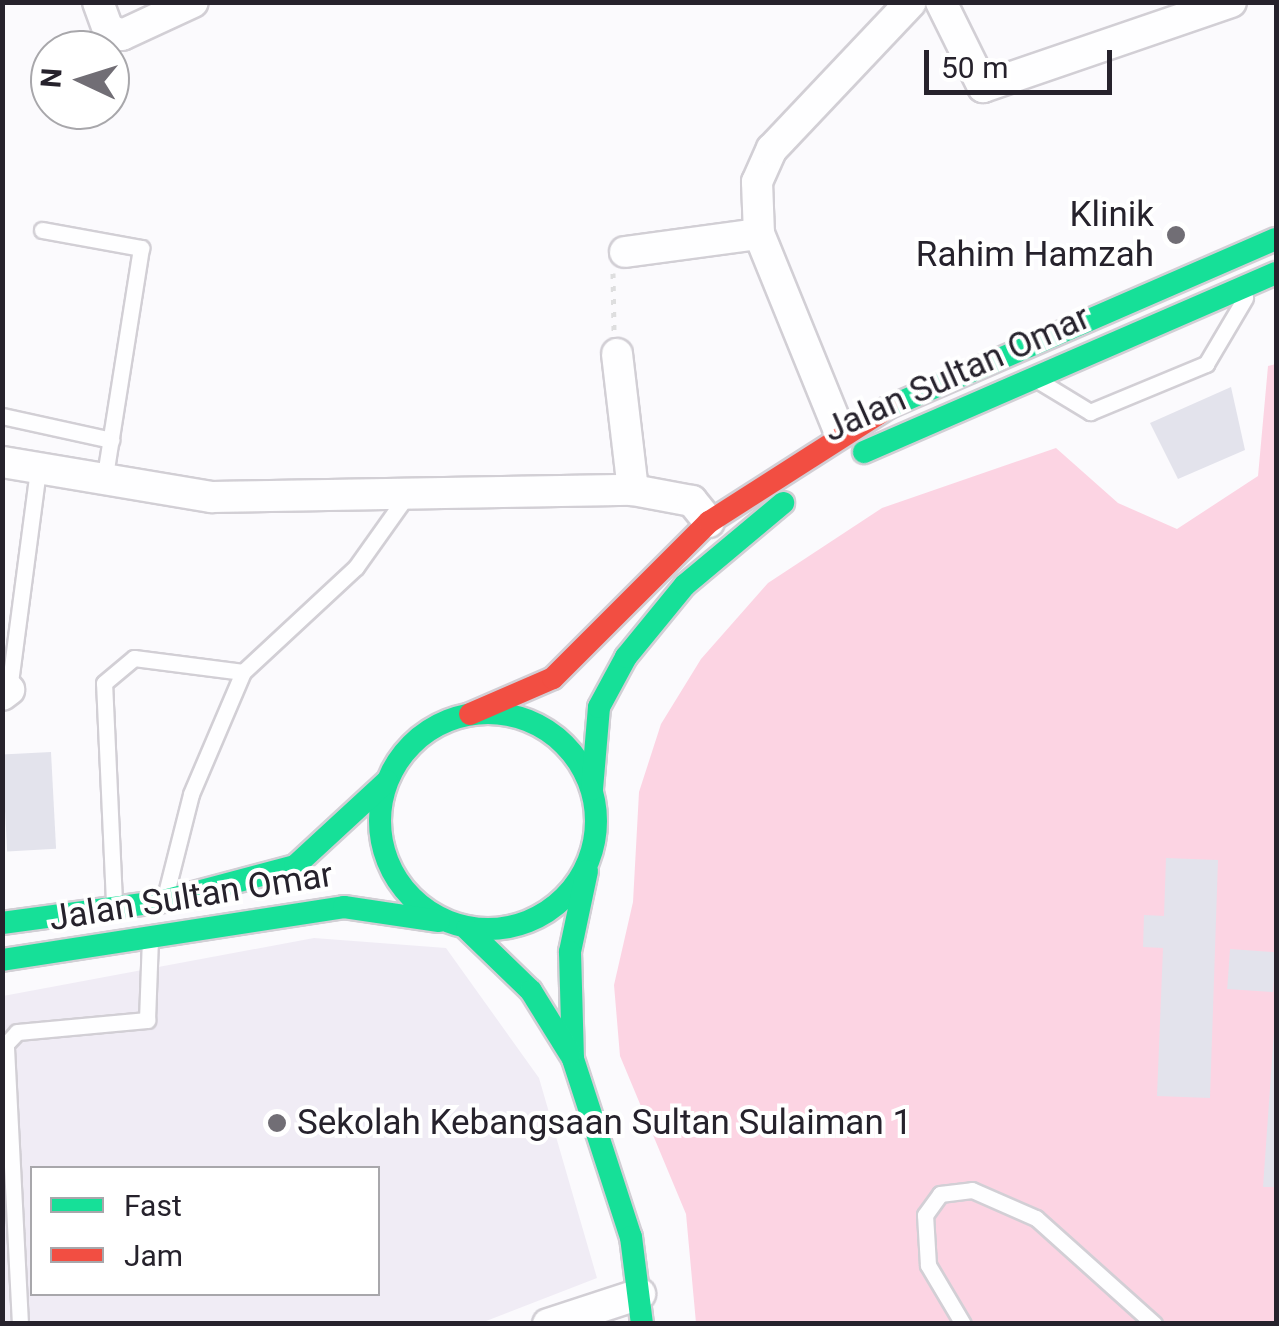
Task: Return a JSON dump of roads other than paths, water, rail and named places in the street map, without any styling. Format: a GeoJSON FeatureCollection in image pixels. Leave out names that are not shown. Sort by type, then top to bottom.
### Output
{"type":"FeatureCollection","features":[{"type":"Feature","properties":{"kind":"main road","name":"Jalan Sultan Omar"},"geometry":{"type":"LineString","coordinates":[[470,714],[576,660],[709,522],[840,433],[1276,239]]}},
{"type":"Feature","properties":{"kind":"main road","name":"Jalan Sultan Omar"},"geometry":{"type":"LineString","coordinates":[[592,789],[599,707],[685,585],[831,468],[1032,376],[1266,278]]}},
{"type":"Feature","properties":{"kind":"main road"},"geometry":{"type":"LineString","coordinates":[[2,923],[164,901],[295,866],[387,782],[411,744],[470,714],[545,728],[592,789],[588,862],[570,952],[573,1059]]}},
{"type":"Feature","properties":{"kind":"main road"},"geometry":{"type":"LineString","coordinates":[[387,782],[380,815],[390,865],[420,906],[458,926],[531,991],[573,1059],[631,1237],[641,1309]]}},
{"type":"Feature","properties":{"kind":"main road"},"geometry":{"type":"LineString","coordinates":[[458,926],[540,918],[588,862]]}},
{"type":"Feature","properties":{"kind":"main road","name":"Jalan Sultan Omar"},"geometry":{"type":"LineString","coordinates":[[2,960],[344,907],[458,926]]}},
{"type":"Feature","properties":{"kind":"street"},"geometry":{"type":"LineString","coordinates":[[98,2],[108,29],[122,35],[193,2]]}},
{"type":"Feature","properties":{"kind":"street"},"geometry":{"type":"LineString","coordinates":[[840,433],[759,234],[757,182],[772,149],[911,2]]}},
{"type":"Feature","properties":{"kind":"street"},"geometry":{"type":"LineString","coordinates":[[940,2],[983,86],[1230,2]]}},
{"type":"Feature","properties":{"kind":"street"},"geometry":{"type":"LineString","coordinates":[[625,252],[759,234]]}},
{"type":"Feature","properties":{"kind":"street"},"geometry":{"type":"LineString","coordinates":[[617,354],[633,490]]}},
{"type":"Feature","properties":{"kind":"street"},"geometry":{"type":"LineString","coordinates":[[2,462],[212,497],[405,498],[633,490],[692,501],[709,522]]}},
{"type":"Feature","properties":{"kind":"street"},"geometry":{"type":"LineString","coordinates":[[548,1324],[641,1309]]}},
{"type":"Feature","properties":{"kind":"lane"},"geometry":{"type":"LineString","coordinates":[[42,230],[141,248],[104,481]]}},
{"type":"Feature","properties":{"kind":"lane"},"geometry":{"type":"LineString","coordinates":[[1032,376],[1090,412],[1206,364],[1266,278]]}},
{"type":"Feature","properties":{"kind":"lane"},"geometry":{"type":"LineString","coordinates":[[2,416],[111,440]]}},
{"type":"Feature","properties":{"kind":"lane"},"geometry":{"type":"LineString","coordinates":[[6,693],[38,469]]}},
{"type":"Feature","properties":{"kind":"lane"},"geometry":{"type":"LineString","coordinates":[[164,901],[191,794],[243,672],[356,568],[405,498]]}},
{"type":"Feature","properties":{"kind":"lane"},"geometry":{"type":"LineString","coordinates":[[114,908],[104,684],[134,658],[243,672]]}},
{"type":"Feature","properties":{"kind":"lane"},"geometry":{"type":"LineString","coordinates":[[20,1324],[6,1044],[17,1032],[147,1020],[150,940]]}},
{"type":"Feature","properties":{"kind":"lane"},"geometry":{"type":"LineString","coordinates":[[963,1324],[928,1265],[925,1215],[940,1194],[972,1190],[1036,1218],[1154,1324]]}},
{"type":"Feature","properties":{"kind":"place","name":"Klinik Rahim Hamzah"},"geometry":{"type":"Point","coordinates":[1176,235]}},
{"type":"Feature","properties":{"kind":"place","name":"Sekolah Kebangsaan Sultan Sulaiman 1"},"geometry":{"type":"Point","coordinates":[277,1123]}}]}
